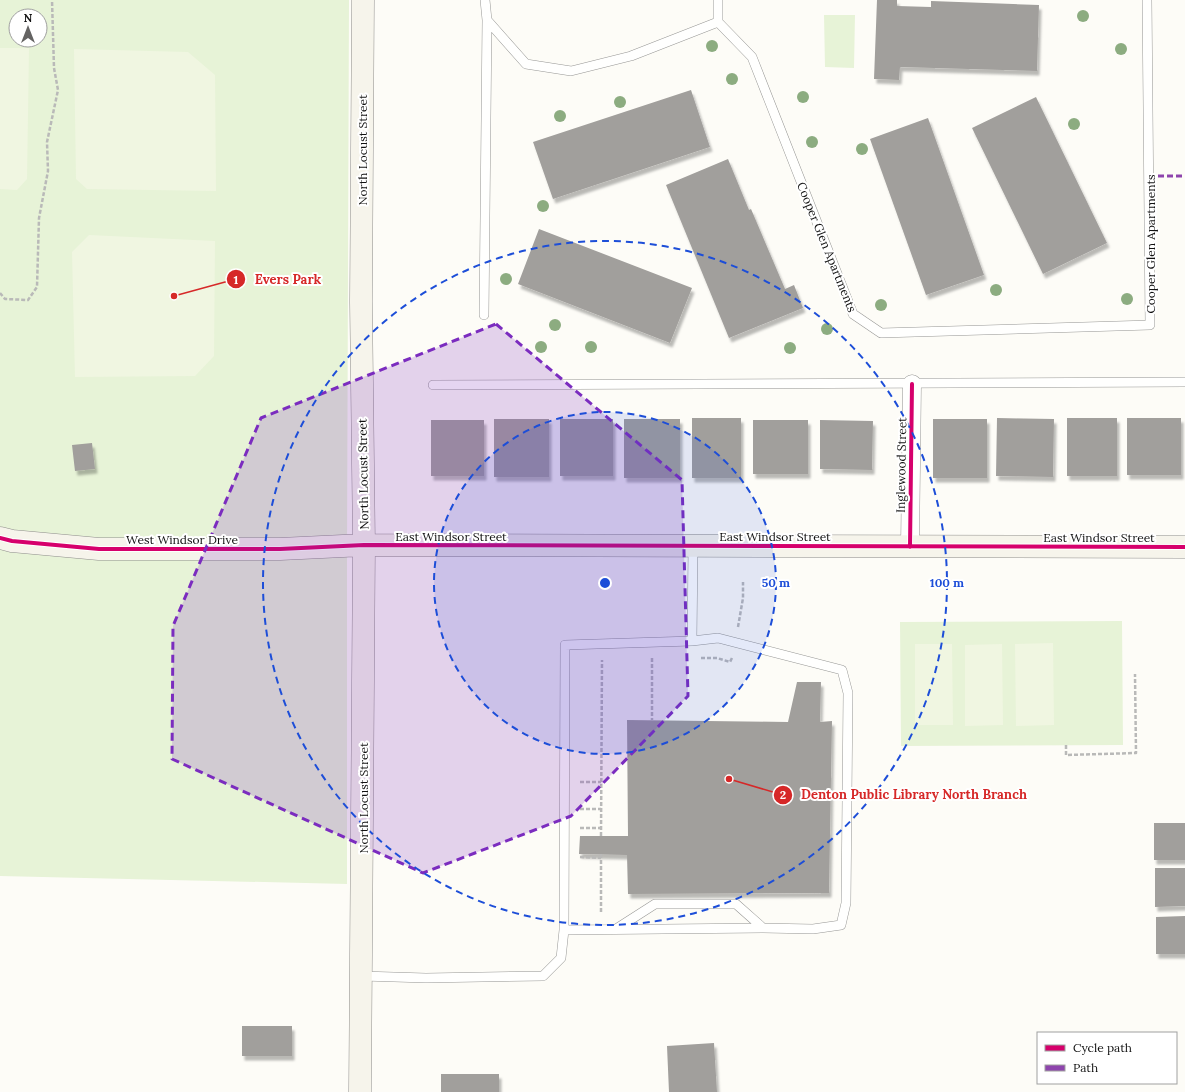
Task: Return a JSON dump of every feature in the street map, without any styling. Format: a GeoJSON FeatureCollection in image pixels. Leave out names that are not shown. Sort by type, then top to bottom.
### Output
{"type":"FeatureCollection","features":[{"type":"Feature","properties":{"kind":"street","name":"North Locust Street"},"geometry":{"type":"LineString","coordinates":[[360,1092],[364,545],[361,302],[363,0]]}},
{"type":"Feature","properties":{"kind":"street","name":"Inglewood Street"},"geometry":{"type":"LineString","coordinates":[[910,547],[912,384]]}},
{"type":"Feature","properties":{"kind":"street","name":"West Windsor Drive"},"geometry":{"type":"LineString","coordinates":[[0,538],[12,541],[99,549],[280,549],[364,545]]}},
{"type":"Feature","properties":{"kind":"street","name":"East Windsor Street"},"geometry":{"type":"LineString","coordinates":[[364,545],[1185,547]]}},
{"type":"Feature","properties":{"kind":"lane"},"geometry":{"type":"LineString","coordinates":[[484,315],[487,20],[485,0]]}},
{"type":"Feature","properties":{"kind":"lane"},"geometry":{"type":"LineString","coordinates":[[487,20],[526,64],[571,71],[631,56],[718,22],[718,0]]}},
{"type":"Feature","properties":{"kind":"lane","name":"Cooper Glen Apartments"},"geometry":{"type":"LineString","coordinates":[[718,22],[752,57],[852,314],[881,333],[1150,325],[1147,0]]}},
{"type":"Feature","properties":{"kind":"lane"},"geometry":{"type":"LineString","coordinates":[[433,386],[1185,382]]}},
{"type":"Feature","properties":{"kind":"lane"},"geometry":{"type":"LineString","coordinates":[[692,641],[693,546]]}},
{"type":"Feature","properties":{"kind":"lane"},"geometry":{"type":"LineString","coordinates":[[362,976],[426,978],[543,976],[561,958],[564,930],[565,645],[692,641],[718,638],[842,670],[848,693],[846,903],[841,925],[813,929],[763,928],[564,930]]}},
{"type":"Feature","properties":{"kind":"lane"},"geometry":{"type":"LineString","coordinates":[[614,930],[655,904],[736,904],[763,928]]}},
{"type":"Feature","properties":{"kind":"path"},"geometry":{"type":"LineString","coordinates":[[0,293],[5,299],[28,300],[37,287],[39,218],[48,171],[47,142],[58,90],[54,68],[52,0]]}},
{"type":"Feature","properties":{"kind":"path"},"geometry":{"type":"LineString","coordinates":[[737,632],[743,598],[743,582]]}},
{"type":"Feature","properties":{"kind":"path"},"geometry":{"type":"LineString","coordinates":[[601,836],[602,658]]}},
{"type":"Feature","properties":{"kind":"path"},"geometry":{"type":"LineString","coordinates":[[645,658],[652,658],[652,720]]}},
{"type":"Feature","properties":{"kind":"path"},"geometry":{"type":"LineString","coordinates":[[696,658],[717,658],[730,662],[732,658]]}},
{"type":"Feature","properties":{"kind":"path"},"geometry":{"type":"LineString","coordinates":[[1066,745],[1066,755],[1136,753],[1135,674]]}},
{"type":"Feature","properties":{"kind":"path"},"geometry":{"type":"LineString","coordinates":[[565,782],[601,782]]}},
{"type":"Feature","properties":{"kind":"path"},"geometry":{"type":"LineString","coordinates":[[565,809],[601,809]]}},
{"type":"Feature","properties":{"kind":"path"},"geometry":{"type":"LineString","coordinates":[[565,828],[601,828]]}},
{"type":"Feature","properties":{"kind":"path"},"geometry":{"type":"LineString","coordinates":[[564,857],[601,856],[601,913]]}},
{"type":"Feature","properties":{"kind":"highlighted area"},"geometry":{"type":"Polygon","coordinates":[[[496,324],[682,480],[688,696],[571,816],[423,873],[172,759],[173,626],[261,418],[496,324]]]}},
{"type":"Feature","properties":{"kind":"green space"},"geometry":{"type":"Polygon","coordinates":[[[0,0],[349,0],[347,884],[0,876],[0,0]]]}},
{"type":"Feature","properties":{"kind":"green space"},"geometry":{"type":"Polygon","coordinates":[[[824,15],[855,15],[854,68],[825,67],[824,15]]]}},
{"type":"Feature","properties":{"kind":"green space"},"geometry":{"type":"Polygon","coordinates":[[[0,48],[29,48],[27,179],[17,190],[0,189],[0,48]]]}},
{"type":"Feature","properties":{"kind":"green space"},"geometry":{"type":"Polygon","coordinates":[[[74,49],[188,52],[215,75],[216,191],[87,189],[76,179],[74,49]]]}},
{"type":"Feature","properties":{"kind":"green space"},"geometry":{"type":"Polygon","coordinates":[[[89,235],[215,241],[214,356],[195,376],[75,377],[72,252],[89,235]]]}},
{"type":"Feature","properties":{"kind":"green space"},"geometry":{"type":"Polygon","coordinates":[[[1122,621],[1123,745],[901,746],[900,622],[1122,621]]]}},
{"type":"Feature","properties":{"kind":"green space"},"geometry":{"type":"Polygon","coordinates":[[[1053,643],[1054,725],[1016,726],[1015,644],[1053,643]]]}},
{"type":"Feature","properties":{"kind":"green space"},"geometry":{"type":"Polygon","coordinates":[[[915,644],[952,644],[953,725],[915,725],[915,644]]]}},
{"type":"Feature","properties":{"kind":"green space"},"geometry":{"type":"Polygon","coordinates":[[[1002,644],[1003,725],[965,726],[965,645],[1002,644]]]}},
{"type":"Feature","properties":{"kind":"building"},"geometry":{"type":"Polygon","coordinates":[[[877,0],[897,0],[897,6],[931,7],[931,1],[1039,5],[1037,71],[900,67],[899,80],[874,79],[877,0]]]}},
{"type":"Feature","properties":{"kind":"building"},"geometry":{"type":"Polygon","coordinates":[[[691,90],[710,147],[553,199],[533,142],[691,90]]]}},
{"type":"Feature","properties":{"kind":"building"},"geometry":{"type":"Polygon","coordinates":[[[1036,97],[1107,243],[1043,274],[972,128],[1036,97]]]}},
{"type":"Feature","properties":{"kind":"building"},"geometry":{"type":"Polygon","coordinates":[[[928,118],[984,275],[926,295],[870,139],[928,118]]]}},
{"type":"Feature","properties":{"kind":"building"},"geometry":{"type":"Polygon","coordinates":[[[728,159],[749,210],[751,209],[785,289],[794,285],[803,308],[729,338],[666,185],[728,159]]]}},
{"type":"Feature","properties":{"kind":"building"},"geometry":{"type":"Polygon","coordinates":[[[539,229],[692,288],[670,343],[518,284],[539,229]]]}},
{"type":"Feature","properties":{"kind":"building"},"geometry":{"type":"Polygon","coordinates":[[[692,418],[741,418],[741,478],[692,478],[692,418]]]}},
{"type":"Feature","properties":{"kind":"building"},"geometry":{"type":"Polygon","coordinates":[[[997,418],[1054,419],[1053,477],[996,476],[997,418]]]}},
{"type":"Feature","properties":{"kind":"building"},"geometry":{"type":"Polygon","coordinates":[[[1067,418],[1117,418],[1117,476],[1067,476],[1067,418]]]}},
{"type":"Feature","properties":{"kind":"building"},"geometry":{"type":"Polygon","coordinates":[[[1127,418],[1181,418],[1181,475],[1127,475],[1127,418]]]}},
{"type":"Feature","properties":{"kind":"building"},"geometry":{"type":"Polygon","coordinates":[[[494,419],[549,419],[549,477],[494,477],[494,419]]]}},
{"type":"Feature","properties":{"kind":"building"},"geometry":{"type":"Polygon","coordinates":[[[560,419],[613,419],[613,476],[560,476],[560,419]]]}},
{"type":"Feature","properties":{"kind":"building"},"geometry":{"type":"Polygon","coordinates":[[[624,419],[680,419],[680,478],[624,478],[624,419]]]}},
{"type":"Feature","properties":{"kind":"building"},"geometry":{"type":"Polygon","coordinates":[[[933,419],[987,419],[987,478],[933,478],[933,419]]]}},
{"type":"Feature","properties":{"kind":"building"},"geometry":{"type":"Polygon","coordinates":[[[431,420],[484,420],[484,476],[431,476],[431,420]]]}},
{"type":"Feature","properties":{"kind":"building"},"geometry":{"type":"Polygon","coordinates":[[[753,420],[808,420],[808,474],[753,474],[753,420]]]}},
{"type":"Feature","properties":{"kind":"building"},"geometry":{"type":"Polygon","coordinates":[[[820,420],[873,421],[872,470],[820,469],[820,420]]]}},
{"type":"Feature","properties":{"kind":"building"},"geometry":{"type":"Polygon","coordinates":[[[92,443],[95,469],[75,471],[72,445],[92,443]]]}},
{"type":"Feature","properties":{"kind":"building"},"geometry":{"type":"Polygon","coordinates":[[[797,682],[821,682],[820,722],[832,721],[829,893],[628,894],[627,855],[579,854],[580,836],[628,836],[627,720],[788,722],[797,682]]]}},
{"type":"Feature","properties":{"kind":"building"},"geometry":{"type":"Polygon","coordinates":[[[1154,823],[1185,823],[1185,860],[1154,860],[1154,823]]]}},
{"type":"Feature","properties":{"kind":"building"},"geometry":{"type":"Polygon","coordinates":[[[1155,868],[1185,868],[1185,906],[1155,907],[1155,868]]]}},
{"type":"Feature","properties":{"kind":"building"},"geometry":{"type":"Polygon","coordinates":[[[1185,916],[1185,954],[1156,954],[1156,917],[1185,916]]]}},
{"type":"Feature","properties":{"kind":"building"},"geometry":{"type":"Polygon","coordinates":[[[242,1026],[292,1026],[292,1056],[242,1056],[242,1026]]]}},
{"type":"Feature","properties":{"kind":"building"},"geometry":{"type":"Polygon","coordinates":[[[714,1043],[717,1092],[669,1092],[667,1046],[714,1043]]]}},
{"type":"Feature","properties":{"kind":"building"},"geometry":{"type":"Polygon","coordinates":[[[441,1074],[499,1074],[499,1092],[441,1092],[441,1074]]]}},
{"type":"Feature","properties":{"kind":"marked path"},"geometry":{"type":"LineString","coordinates":[[1149,176],[1185,176]]}},
{"type":"Feature","properties":{"kind":"cycle path"},"geometry":{"type":"LineString","coordinates":[[910,547],[912,384]]}},
{"type":"Feature","properties":{"kind":"cycle path"},"geometry":{"type":"LineString","coordinates":[[0,538],[12,541],[99,549],[280,549],[364,545],[1185,547]]}},
{"type":"Feature","properties":{"kind":"place","name":"Evers Park"},"geometry":{"type":"Point","coordinates":[174,296]}},
{"type":"Feature","properties":{"kind":"place","name":"Denton Public Library North Branch"},"geometry":{"type":"Point","coordinates":[729,779]}}]}
